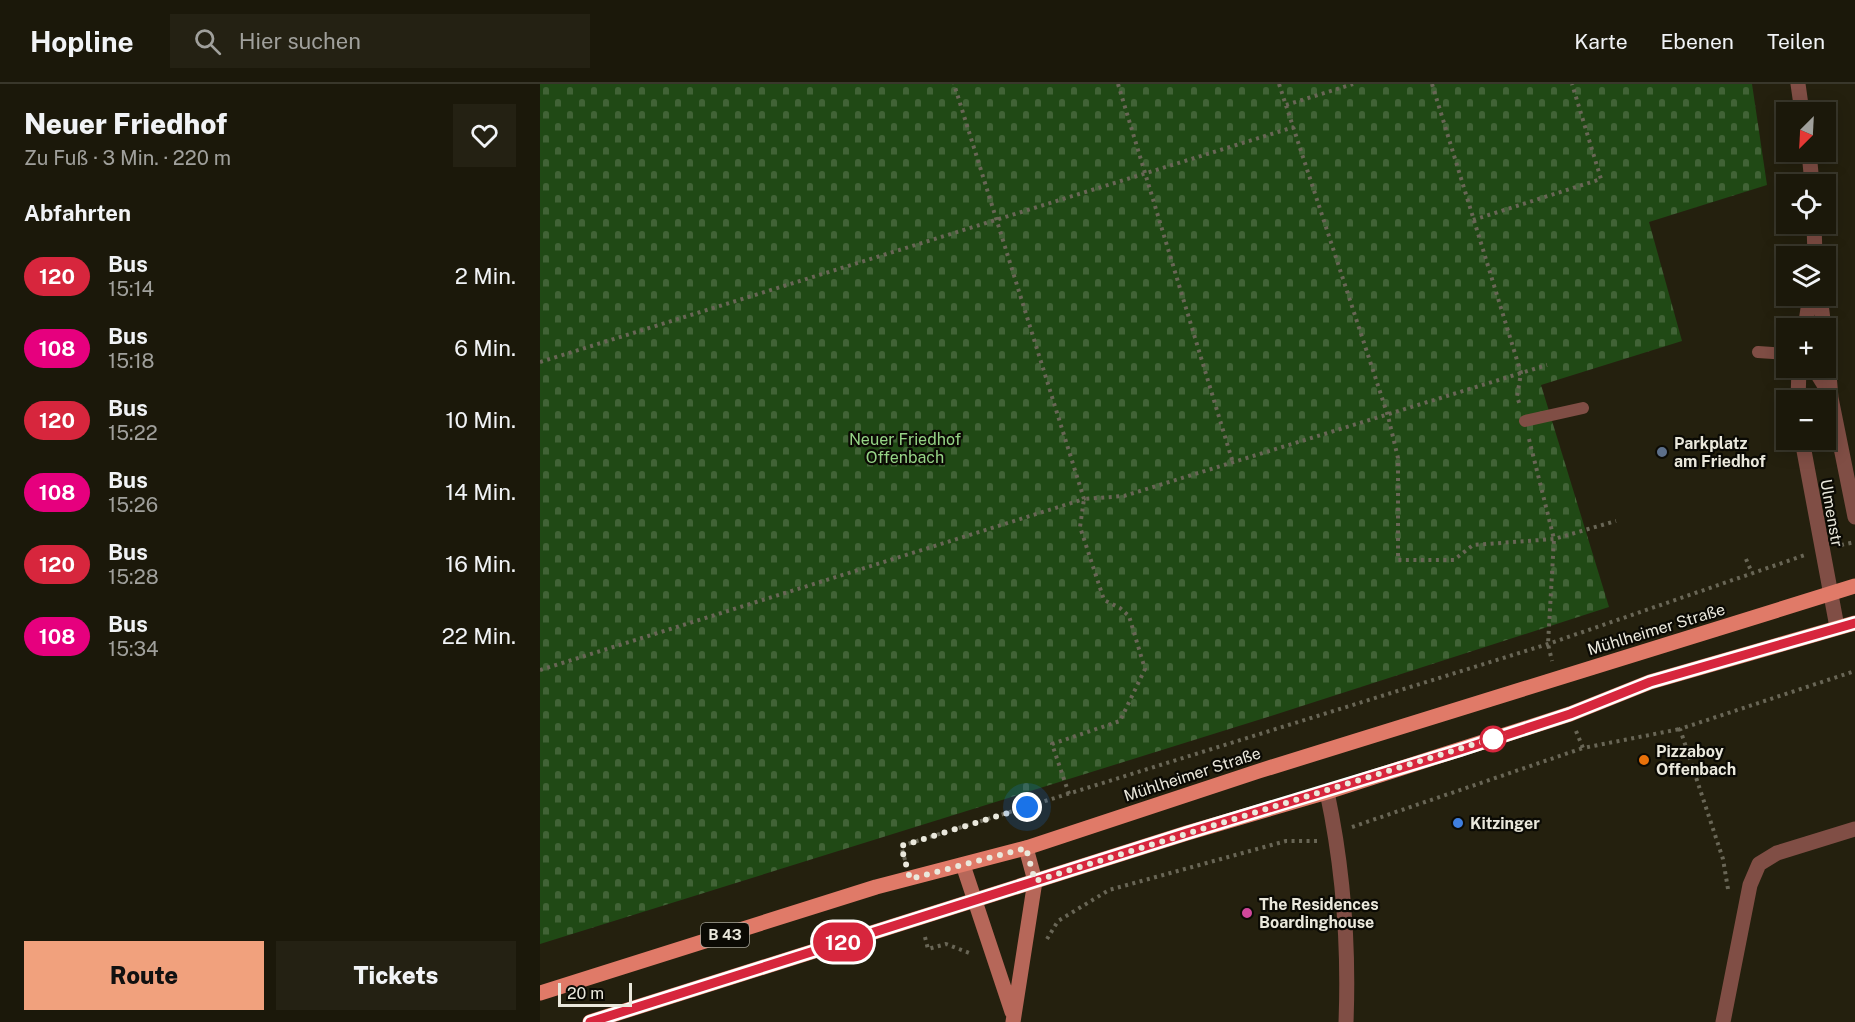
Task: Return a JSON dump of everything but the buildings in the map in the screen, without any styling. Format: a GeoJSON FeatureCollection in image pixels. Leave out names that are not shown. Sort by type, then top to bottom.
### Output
{"type":"FeatureCollection","features":[{"type":"Feature","properties":{"kind":"main road","name":"Mühlheimer Straße"},"geometry":{"type":"LineString","coordinates":[[540,993],[876,887],[1026,848],[1270,768],[1855,586]]}},
{"type":"Feature","properties":{"kind":"main road","name":"B 43"},"geometry":{"type":"LineString","coordinates":[[590,1022],[1035,881],[1327,792],[1570,714],[1650,682],[1855,623]]}},
{"type":"Feature","properties":{"kind":"street"},"geometry":{"type":"LineString","coordinates":[[1798,84],[1801,102]]}},
{"type":"Feature","properties":{"kind":"street"},"geometry":{"type":"LineString","coordinates":[[1836,422],[1854,510]]}},
{"type":"Feature","properties":{"kind":"street","name":"Ulmenstr"},"geometry":{"type":"LineString","coordinates":[[1804,450],[1820,549],[1837,627]]}},
{"type":"Feature","properties":{"kind":"street"},"geometry":{"type":"LineString","coordinates":[[1327,792],[1336,834],[1347,952],[1346,1022]]}},
{"type":"Feature","properties":{"kind":"street"},"geometry":{"type":"LineString","coordinates":[[1723,1022],[1753,872],[1766,858],[1855,829]]}},
{"type":"Feature","properties":{"kind":"street"},"geometry":{"type":"LineString","coordinates":[[1013,1018],[1035,881],[1026,848]]}},
{"type":"Feature","properties":{"kind":"street"},"geometry":{"type":"LineString","coordinates":[[963,865],[1013,1018]]}},
{"type":"Feature","properties":{"kind":"lane"},"geometry":{"type":"LineString","coordinates":[[1758,352],[1776,353]]}},
{"type":"Feature","properties":{"kind":"lane"},"geometry":{"type":"LineString","coordinates":[[1525,421],[1582,408]]}},
{"type":"Feature","properties":{"kind":"path"},"geometry":{"type":"LineString","coordinates":[[954,84],[1084,499],[1080,527],[1104,600],[1120,608],[1129,616],[1145,669],[1120,721],[1052,744],[1069,794]]}},
{"type":"Feature","properties":{"kind":"path"},"geometry":{"type":"LineString","coordinates":[[1118,84],[1233,463]]}},
{"type":"Feature","properties":{"kind":"path"},"geometry":{"type":"LineString","coordinates":[[1279,84],[1388,416],[1398,458],[1398,560],[1454,560],[1473,545],[1554,539],[1616,521]]}},
{"type":"Feature","properties":{"kind":"path"},"geometry":{"type":"LineString","coordinates":[[1286,105],[1353,84]]}},
{"type":"Feature","properties":{"kind":"path"},"geometry":{"type":"LineString","coordinates":[[1432,84],[1521,373],[1517,397],[1554,539]]}},
{"type":"Feature","properties":{"kind":"path"},"geometry":{"type":"LineString","coordinates":[[1473,220],[1601,179],[1572,84]]}},
{"type":"Feature","properties":{"kind":"path"},"geometry":{"type":"LineString","coordinates":[[540,362],[1294,127]]}},
{"type":"Feature","properties":{"kind":"path"},"geometry":{"type":"LineString","coordinates":[[540,670],[1084,499],[1124,496],[1547,365]]}},
{"type":"Feature","properties":{"kind":"path"},"geometry":{"type":"LineString","coordinates":[[910,879],[901,846],[1548,644],[1820,549],[1855,542]]}},
{"type":"Feature","properties":{"kind":"path"},"geometry":{"type":"LineString","coordinates":[[1746,559],[1752,573]]}},
{"type":"Feature","properties":{"kind":"path"},"geometry":{"type":"LineString","coordinates":[[1745,912],[1731,908],[1723,859],[1680,729],[1855,671]]}},
{"type":"Feature","properties":{"kind":"path"},"geometry":{"type":"LineString","coordinates":[[1025,942],[1046,942],[1058,921],[1109,890],[1286,842],[1314,842],[1364,822],[1583,748]]}},
{"type":"Feature","properties":{"kind":"path"},"geometry":{"type":"LineString","coordinates":[[920,918],[928,949],[946,944],[974,955],[991,947]]}},
{"type":"Feature","properties":{"kind":"green space","name":"Neuer Friedhof Offenbach"},"geometry":{"type":"Polygon","coordinates":[[[540,84],[1752,84],[1767,185],[1649,222],[1682,341],[1541,385],[1609,607],[1271,716],[540,944],[540,84]]]}},
{"type":"Feature","properties":{"kind":"bus line","name":"120"},"geometry":{"type":"LineString","coordinates":[[590,1022],[1187,833],[1460,750],[1570,714],[1650,682],[1855,623]]}},
{"type":"Feature","properties":{"kind":"place","name":"Parkplatz am Friedhof"},"geometry":{"type":"Point","coordinates":[1662,452]}},
{"type":"Feature","properties":{"kind":"place","name":"Pizzaboy Offenbach"},"geometry":{"type":"Point","coordinates":[1644,760]}},
{"type":"Feature","properties":{"kind":"place","name":"Kitzinger"},"geometry":{"type":"Point","coordinates":[1458,823]}},
{"type":"Feature","properties":{"kind":"place","name":"The Residences Boardinghouse"},"geometry":{"type":"Point","coordinates":[1247,913]}},
{"type":"Feature","properties":{"kind":"route"},"geometry":{"type":"LineString","coordinates":[[1027,807],[901,846],[910,879],[1026,848],[1035,881],[1327,792],[1504,735],[1493,739]]}}]}
